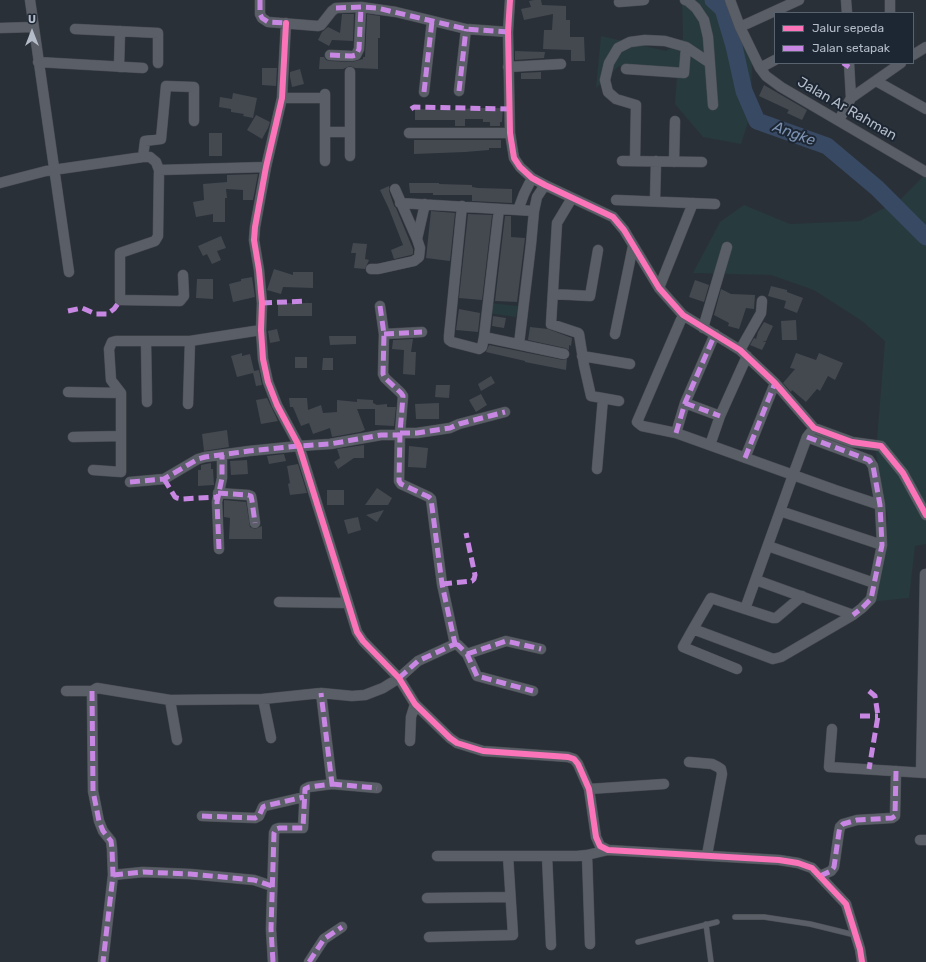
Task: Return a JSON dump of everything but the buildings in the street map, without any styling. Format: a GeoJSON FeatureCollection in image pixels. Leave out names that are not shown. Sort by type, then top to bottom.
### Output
{"type":"FeatureCollection","features":[{"type":"Feature","properties":{"kind":"street"},"geometry":{"type":"LineString","coordinates":[[30,0],[53,169],[69,272]]}},
{"type":"Feature","properties":{"kind":"street"},"geometry":{"type":"LineString","coordinates":[[260,0],[260,14],[262,18],[268,22],[318,26],[321,25],[336,8],[362,7],[377,8],[466,29],[508,32]]}},
{"type":"Feature","properties":{"kind":"street"},"geometry":{"type":"LineString","coordinates":[[510,0],[508,32],[510,133],[514,158],[520,166],[532,178],[544,185],[613,217],[618,222],[659,288],[683,315],[744,353],[775,383],[814,428],[852,442],[881,446],[903,473],[926,515]]}},
{"type":"Feature","properties":{"kind":"street"},"geometry":{"type":"LineString","coordinates":[[619,2],[644,0]]}},
{"type":"Feature","properties":{"kind":"street"},"geometry":{"type":"LineString","coordinates":[[685,0],[696,8],[704,20],[708,37],[713,105]]}},
{"type":"Feature","properties":{"kind":"street","name":"Jalan Ar Rahman"},"geometry":{"type":"LineString","coordinates":[[730,0],[740,27],[760,68],[766,76],[781,87],[926,172]]}},
{"type":"Feature","properties":{"kind":"street"},"geometry":{"type":"LineString","coordinates":[[740,27],[799,0]]}},
{"type":"Feature","properties":{"kind":"street"},"geometry":{"type":"LineString","coordinates":[[846,0],[847,12]]}},
{"type":"Feature","properties":{"kind":"street"},"geometry":{"type":"LineString","coordinates":[[890,0],[890,12]]}},
{"type":"Feature","properties":{"kind":"street"},"geometry":{"type":"LineString","coordinates":[[330,55],[352,56],[356,54],[359,49],[362,7]]}},
{"type":"Feature","properties":{"kind":"street"},"geometry":{"type":"LineString","coordinates":[[424,92],[432,21]]}},
{"type":"Feature","properties":{"kind":"street"},"geometry":{"type":"LineString","coordinates":[[286,24],[282,98],[266,167],[254,240],[262,303],[261,330],[263,359],[268,382],[277,405],[299,446],[357,632],[363,641],[399,678],[415,704],[450,738],[466,746],[483,751],[568,757],[574,760],[578,764],[590,789],[596,837],[600,846],[608,850]]}},
{"type":"Feature","properties":{"kind":"street"},"geometry":{"type":"LineString","coordinates":[[0,28],[33,27]]}},
{"type":"Feature","properties":{"kind":"street"},"geometry":{"type":"LineString","coordinates":[[75,29],[158,33],[158,63]]}},
{"type":"Feature","properties":{"kind":"street"},"geometry":{"type":"LineString","coordinates":[[459,91],[466,29]]}},
{"type":"Feature","properties":{"kind":"street"},"geometry":{"type":"LineString","coordinates":[[119,67],[120,31]]}},
{"type":"Feature","properties":{"kind":"street"},"geometry":{"type":"LineString","coordinates":[[635,161],[636,105],[616,99],[608,92],[605,80],[609,63],[618,48],[630,42],[645,40],[665,41],[686,47],[710,63]]}},
{"type":"Feature","properties":{"kind":"street"},"geometry":{"type":"LineString","coordinates":[[626,69],[684,74],[686,47]]}},
{"type":"Feature","properties":{"kind":"street"},"geometry":{"type":"LineString","coordinates":[[915,54],[926,47]]}},
{"type":"Feature","properties":{"kind":"street"},"geometry":{"type":"LineString","coordinates":[[915,54],[926,58]]}},
{"type":"Feature","properties":{"kind":"street"},"geometry":{"type":"LineString","coordinates":[[760,68],[774,61]]}},
{"type":"Feature","properties":{"kind":"street"},"geometry":{"type":"LineString","coordinates":[[38,62],[144,68]]}},
{"type":"Feature","properties":{"kind":"street"},"geometry":{"type":"LineString","coordinates":[[508,67],[561,64]]}},
{"type":"Feature","properties":{"kind":"street"},"geometry":{"type":"LineString","coordinates":[[847,64],[851,98]]}},
{"type":"Feature","properties":{"kind":"street"},"geometry":{"type":"LineString","coordinates":[[839,120],[851,98],[895,65]]}},
{"type":"Feature","properties":{"kind":"street"},"geometry":{"type":"LineString","coordinates":[[350,72],[350,156]]}},
{"type":"Feature","properties":{"kind":"street"},"geometry":{"type":"LineString","coordinates":[[876,80],[926,109]]}},
{"type":"Feature","properties":{"kind":"street"},"geometry":{"type":"LineString","coordinates":[[142,157],[145,141],[162,139],[166,86],[194,87],[194,121]]}},
{"type":"Feature","properties":{"kind":"street"},"geometry":{"type":"LineString","coordinates":[[282,98],[325,96],[325,161]]}},
{"type":"Feature","properties":{"kind":"street"},"geometry":{"type":"LineString","coordinates":[[674,162],[675,121]]}},
{"type":"Feature","properties":{"kind":"street"},"geometry":{"type":"LineString","coordinates":[[325,132],[350,132]]}},
{"type":"Feature","properties":{"kind":"street"},"geometry":{"type":"LineString","coordinates":[[409,133],[510,133]]}},
{"type":"Feature","properties":{"kind":"street"},"geometry":{"type":"LineString","coordinates":[[0,183],[53,169],[150,157],[156,162],[159,170],[158,238],[155,241],[120,253],[120,300],[180,301],[184,296],[183,275]]}},
{"type":"Feature","properties":{"kind":"street"},"geometry":{"type":"LineString","coordinates":[[622,161],[702,162]]}},
{"type":"Feature","properties":{"kind":"street"},"geometry":{"type":"LineString","coordinates":[[654,201],[656,161]]}},
{"type":"Feature","properties":{"kind":"street"},"geometry":{"type":"LineString","coordinates":[[159,170],[266,167]]}},
{"type":"Feature","properties":{"kind":"street"},"geometry":{"type":"LineString","coordinates":[[518,210],[532,178]]}},
{"type":"Feature","properties":{"kind":"street"},"geometry":{"type":"LineString","coordinates":[[519,344],[531,250],[534,211],[537,197],[544,185]]}},
{"type":"Feature","properties":{"kind":"street"},"geometry":{"type":"LineString","coordinates":[[371,269],[378,269],[417,260],[420,254],[417,239],[395,189]]}},
{"type":"Feature","properties":{"kind":"street"},"geometry":{"type":"LineString","coordinates":[[572,198],[557,223],[551,324],[568,331],[578,333],[580,336],[582,356],[591,396],[619,401]]}},
{"type":"Feature","properties":{"kind":"street"},"geometry":{"type":"LineString","coordinates":[[616,200],[715,204]]}},
{"type":"Feature","properties":{"kind":"street"},"geometry":{"type":"LineString","coordinates":[[400,203],[534,211]]}},
{"type":"Feature","properties":{"kind":"street"},"geometry":{"type":"LineString","coordinates":[[659,288],[693,203]]}},
{"type":"Feature","properties":{"kind":"street"},"geometry":{"type":"LineString","coordinates":[[417,239],[425,204]]}},
{"type":"Feature","properties":{"kind":"street"},"geometry":{"type":"LineString","coordinates":[[462,206],[449,340],[478,349],[482,347],[484,337],[499,208]]}},
{"type":"Feature","properties":{"kind":"street"},"geometry":{"type":"LineString","coordinates":[[615,334],[633,246]]}},
{"type":"Feature","properties":{"kind":"street"},"geometry":{"type":"LineString","coordinates":[[703,328],[727,247]]}},
{"type":"Feature","properties":{"kind":"street"},"geometry":{"type":"LineString","coordinates":[[552,294],[590,296],[598,250]]}},
{"type":"Feature","properties":{"kind":"street"},"geometry":{"type":"LineString","coordinates":[[710,445],[761,312],[762,301]]}},
{"type":"Feature","properties":{"kind":"street"},"geometry":{"type":"LineString","coordinates":[[380,306],[384,334],[383,374],[402,396],[399,481],[401,484],[429,497],[432,502],[442,584],[455,644],[467,654],[477,676],[533,691]]}},
{"type":"Feature","properties":{"kind":"street"},"geometry":{"type":"LineString","coordinates":[[683,315],[637,422],[642,426],[676,433],[880,505]]}},
{"type":"Feature","properties":{"kind":"street"},"geometry":{"type":"LineString","coordinates":[[93,470],[121,472],[121,393],[111,380],[110,345],[116,341],[190,341],[261,330]]}},
{"type":"Feature","properties":{"kind":"street"},"geometry":{"type":"LineString","coordinates":[[384,334],[422,332]]}},
{"type":"Feature","properties":{"kind":"street"},"geometry":{"type":"LineString","coordinates":[[676,433],[685,403],[715,334]]}},
{"type":"Feature","properties":{"kind":"street"},"geometry":{"type":"LineString","coordinates":[[484,337],[564,354]]}},
{"type":"Feature","properties":{"kind":"street"},"geometry":{"type":"LineString","coordinates":[[146,341],[147,402]]}},
{"type":"Feature","properties":{"kind":"street"},"geometry":{"type":"LineString","coordinates":[[188,404],[190,341]]}},
{"type":"Feature","properties":{"kind":"street"},"geometry":{"type":"LineString","coordinates":[[582,356],[630,364]]}},
{"type":"Feature","properties":{"kind":"street"},"geometry":{"type":"LineString","coordinates":[[745,458],[775,383]]}},
{"type":"Feature","properties":{"kind":"street"},"geometry":{"type":"LineString","coordinates":[[68,392],[121,393]]}},
{"type":"Feature","properties":{"kind":"street"},"geometry":{"type":"LineString","coordinates":[[597,469],[602,398]]}},
{"type":"Feature","properties":{"kind":"street"},"geometry":{"type":"LineString","coordinates":[[685,403],[720,416]]}},
{"type":"Feature","properties":{"kind":"street"},"geometry":{"type":"LineString","coordinates":[[130,482],[164,479],[198,459],[249,451],[330,444],[381,435],[417,433],[450,428],[459,424],[505,412]]}},
{"type":"Feature","properties":{"kind":"street"},"geometry":{"type":"LineString","coordinates":[[745,609],[807,437],[814,428]]}},
{"type":"Feature","properties":{"kind":"street"},"geometry":{"type":"LineString","coordinates":[[73,437],[121,436]]}},
{"type":"Feature","properties":{"kind":"street"},"geometry":{"type":"LineString","coordinates":[[693,629],[767,658],[774,659],[853,615],[871,599],[882,545],[880,505],[873,466],[869,460],[807,437]]}},
{"type":"Feature","properties":{"kind":"street"},"geometry":{"type":"LineString","coordinates":[[220,549],[217,502],[222,478],[222,455]]}},
{"type":"Feature","properties":{"kind":"street"},"geometry":{"type":"LineString","coordinates":[[218,493],[251,496],[255,523]]}},
{"type":"Feature","properties":{"kind":"street"},"geometry":{"type":"LineString","coordinates":[[780,511],[882,545]]}},
{"type":"Feature","properties":{"kind":"street"},"geometry":{"type":"LineString","coordinates":[[768,546],[874,583]]}},
{"type":"Feature","properties":{"kind":"street"},"geometry":{"type":"LineString","coordinates":[[832,729],[829,767],[923,773],[925,574]]}},
{"type":"Feature","properties":{"kind":"street"},"geometry":{"type":"LineString","coordinates":[[756,580],[853,615]]}},
{"type":"Feature","properties":{"kind":"street"},"geometry":{"type":"LineString","coordinates":[[737,669],[683,647],[711,598],[776,618],[802,596]]}},
{"type":"Feature","properties":{"kind":"street"},"geometry":{"type":"LineString","coordinates":[[279,602],[348,603]]}},
{"type":"Feature","properties":{"kind":"street"},"geometry":{"type":"LineString","coordinates":[[467,654],[506,642],[541,649]]}},
{"type":"Feature","properties":{"kind":"street"},"geometry":{"type":"LineString","coordinates":[[66,691],[92,692],[97,688],[170,700],[263,699],[321,693],[352,696],[365,695],[383,688],[399,678],[418,661],[455,644]]}},
{"type":"Feature","properties":{"kind":"street"},"geometry":{"type":"LineString","coordinates":[[92,692],[93,791],[99,821],[112,845],[113,875],[103,962]]}},
{"type":"Feature","properties":{"kind":"street"},"geometry":{"type":"LineString","coordinates":[[321,693],[332,784]]}},
{"type":"Feature","properties":{"kind":"street"},"geometry":{"type":"LineString","coordinates":[[263,699],[271,738]]}},
{"type":"Feature","properties":{"kind":"street"},"geometry":{"type":"LineString","coordinates":[[170,700],[177,740]]}},
{"type":"Feature","properties":{"kind":"street"},"geometry":{"type":"LineString","coordinates":[[410,741],[411,717],[415,704]]}},
{"type":"Feature","properties":{"kind":"street"},"geometry":{"type":"LineString","coordinates":[[690,762],[712,764],[718,767],[722,774],[707,855]]}},
{"type":"Feature","properties":{"kind":"street"},"geometry":{"type":"LineString","coordinates":[[820,876],[831,871],[834,867],[838,832],[843,824],[858,820],[892,818],[895,816],[896,771]]}},
{"type":"Feature","properties":{"kind":"street"},"geometry":{"type":"LineString","coordinates":[[273,962],[271,929],[274,833],[276,829],[303,828],[304,797],[306,788],[332,784],[377,788]]}},
{"type":"Feature","properties":{"kind":"street"},"geometry":{"type":"LineString","coordinates":[[590,789],[664,784]]}},
{"type":"Feature","properties":{"kind":"street"},"geometry":{"type":"LineString","coordinates":[[202,816],[255,818],[259,816],[263,807],[265,806],[304,797]]}},
{"type":"Feature","properties":{"kind":"street"},"geometry":{"type":"LineString","coordinates":[[437,856],[588,855],[608,850],[707,855],[798,862],[812,868],[846,904],[860,948],[862,962]]}},
{"type":"Feature","properties":{"kind":"street"},"geometry":{"type":"LineString","coordinates":[[588,855],[590,944]]}},
{"type":"Feature","properties":{"kind":"street"},"geometry":{"type":"LineString","coordinates":[[429,937],[513,935],[508,856]]}},
{"type":"Feature","properties":{"kind":"street"},"geometry":{"type":"LineString","coordinates":[[547,856],[551,945]]}},
{"type":"Feature","properties":{"kind":"street"},"geometry":{"type":"LineString","coordinates":[[113,875],[143,872],[190,874],[254,880],[272,886]]}},
{"type":"Feature","properties":{"kind":"street"},"geometry":{"type":"LineString","coordinates":[[427,898],[510,897]]}},
{"type":"Feature","properties":{"kind":"street"},"geometry":{"type":"LineString","coordinates":[[309,962],[324,939],[342,927]]}},
{"type":"Feature","properties":{"kind":"lane"},"geometry":{"type":"LineString","coordinates":[[735,917],[764,917],[810,924],[856,935]]}},
{"type":"Feature","properties":{"kind":"lane"},"geometry":{"type":"LineString","coordinates":[[638,942],[717,922]]}},
{"type":"Feature","properties":{"kind":"lane"},"geometry":{"type":"LineString","coordinates":[[706,924],[711,962]]}},
{"type":"Feature","properties":{"kind":"green space"},"geometry":{"type":"Polygon","coordinates":[[[682,0],[726,0],[752,56],[751,113],[741,144],[703,137],[675,104],[677,76],[619,66],[596,88],[601,36],[666,51],[683,39],[682,0]]]}},
{"type":"Feature","properties":{"kind":"green space"},"geometry":{"type":"Polygon","coordinates":[[[926,174],[926,544],[915,546],[909,598],[869,602],[888,519],[876,452],[885,341],[862,321],[814,290],[771,275],[693,273],[720,222],[744,205],[790,224],[860,221],[901,199],[926,174]]]}},
{"type":"Feature","properties":{"kind":"green space"},"geometry":{"type":"Polygon","coordinates":[[[489,303],[518,306],[516,317],[488,313],[489,303]]]}},
{"type":"Feature","properties":{"kind":"waterway","name":"Angke"},"geometry":{"type":"LineString","coordinates":[[713,0],[723,9],[734,46],[744,91],[757,121],[827,146],[877,188],[926,237]]}},
{"type":"Feature","properties":{"kind":"marked path"},"geometry":{"type":"LineString","coordinates":[[260,0],[260,14],[262,18],[268,22],[286,23]]}},
{"type":"Feature","properties":{"kind":"marked path"},"geometry":{"type":"LineString","coordinates":[[330,55],[356,55],[359,49],[361,7]]}},
{"type":"Feature","properties":{"kind":"marked path"},"geometry":{"type":"LineString","coordinates":[[336,8],[377,8],[466,29],[508,32]]}},
{"type":"Feature","properties":{"kind":"marked path"},"geometry":{"type":"LineString","coordinates":[[424,92],[432,21]]}},
{"type":"Feature","properties":{"kind":"marked path"},"geometry":{"type":"LineString","coordinates":[[459,91],[466,29]]}},
{"type":"Feature","properties":{"kind":"marked path"},"geometry":{"type":"LineString","coordinates":[[844,64],[849,67]]}},
{"type":"Feature","properties":{"kind":"marked path"},"geometry":{"type":"LineString","coordinates":[[411,109],[414,107],[509,109]]}},
{"type":"Feature","properties":{"kind":"marked path"},"geometry":{"type":"LineString","coordinates":[[68,311],[82,308],[96,314],[107,314],[114,309],[120,301]]}},
{"type":"Feature","properties":{"kind":"marked path"},"geometry":{"type":"LineString","coordinates":[[262,303],[307,301]]}},
{"type":"Feature","properties":{"kind":"marked path"},"geometry":{"type":"LineString","coordinates":[[380,306],[384,334],[383,374],[385,378],[403,396],[400,433],[399,481],[401,484],[431,499],[442,584],[455,644]]}},
{"type":"Feature","properties":{"kind":"marked path"},"geometry":{"type":"LineString","coordinates":[[384,334],[422,332]]}},
{"type":"Feature","properties":{"kind":"marked path"},"geometry":{"type":"LineString","coordinates":[[676,433],[685,403],[715,334]]}},
{"type":"Feature","properties":{"kind":"marked path"},"geometry":{"type":"LineString","coordinates":[[745,458],[775,383]]}},
{"type":"Feature","properties":{"kind":"marked path"},"geometry":{"type":"LineString","coordinates":[[685,403],[720,416]]}},
{"type":"Feature","properties":{"kind":"marked path"},"geometry":{"type":"LineString","coordinates":[[400,433],[417,433],[450,428],[459,424],[505,412]]}},
{"type":"Feature","properties":{"kind":"marked path"},"geometry":{"type":"LineString","coordinates":[[130,482],[164,479],[198,459],[205,457],[249,451],[330,444],[381,435],[400,435]]}},
{"type":"Feature","properties":{"kind":"marked path"},"geometry":{"type":"LineString","coordinates":[[807,437],[869,460],[873,466],[880,505],[882,545],[871,599],[853,615]]}},
{"type":"Feature","properties":{"kind":"marked path"},"geometry":{"type":"LineString","coordinates":[[219,549],[217,502],[222,478],[222,455]]}},
{"type":"Feature","properties":{"kind":"marked path"},"geometry":{"type":"LineString","coordinates":[[164,479],[177,498],[218,497]]}},
{"type":"Feature","properties":{"kind":"marked path"},"geometry":{"type":"LineString","coordinates":[[218,493],[251,496],[255,523]]}},
{"type":"Feature","properties":{"kind":"marked path"},"geometry":{"type":"LineString","coordinates":[[442,584],[472,581],[474,579],[475,575],[466,533]]}},
{"type":"Feature","properties":{"kind":"marked path"},"geometry":{"type":"LineString","coordinates":[[467,654],[506,641],[541,649]]}},
{"type":"Feature","properties":{"kind":"marked path"},"geometry":{"type":"LineString","coordinates":[[455,644],[467,654],[477,676],[533,691]]}},
{"type":"Feature","properties":{"kind":"marked path"},"geometry":{"type":"LineString","coordinates":[[399,678],[418,661],[455,644]]}},
{"type":"Feature","properties":{"kind":"marked path"},"geometry":{"type":"LineString","coordinates":[[92,691],[93,791],[99,821],[103,831],[111,841],[112,849],[113,875],[103,962]]}},
{"type":"Feature","properties":{"kind":"marked path"},"geometry":{"type":"LineString","coordinates":[[869,691],[875,696],[878,716],[869,769]]}},
{"type":"Feature","properties":{"kind":"marked path"},"geometry":{"type":"LineString","coordinates":[[273,962],[271,929],[274,833],[276,829],[279,828],[303,828],[305,789],[309,787],[332,784],[321,693]]}},
{"type":"Feature","properties":{"kind":"marked path"},"geometry":{"type":"LineString","coordinates":[[860,716],[878,716]]}},
{"type":"Feature","properties":{"kind":"marked path"},"geometry":{"type":"LineString","coordinates":[[820,876],[831,871],[834,867],[840,827],[843,824],[857,820],[892,818],[895,816],[896,771]]}},
{"type":"Feature","properties":{"kind":"marked path"},"geometry":{"type":"LineString","coordinates":[[332,784],[377,788]]}},
{"type":"Feature","properties":{"kind":"marked path"},"geometry":{"type":"LineString","coordinates":[[202,816],[255,818],[259,816],[263,807],[265,806],[304,797]]}},
{"type":"Feature","properties":{"kind":"marked path"},"geometry":{"type":"LineString","coordinates":[[113,875],[143,872],[190,874],[254,880],[272,886]]}},
{"type":"Feature","properties":{"kind":"marked path"},"geometry":{"type":"LineString","coordinates":[[309,962],[324,939],[342,927]]}},
{"type":"Feature","properties":{"kind":"cycle path"},"geometry":{"type":"LineString","coordinates":[[510,0],[508,32],[510,133],[514,158],[520,167],[532,178],[545,185],[613,217],[624,230],[659,288],[683,315],[740,350],[775,383],[814,428],[852,442],[881,446],[903,473],[926,515]]}},
{"type":"Feature","properties":{"kind":"cycle path"},"geometry":{"type":"LineString","coordinates":[[286,23],[282,98],[266,167],[254,240],[262,303],[261,330],[263,359],[268,382],[277,405],[299,446],[357,632],[363,641],[399,678],[415,704],[457,743],[483,751],[568,757],[574,759],[578,764],[589,789],[596,837],[600,846],[608,850],[779,860],[798,863],[812,868],[846,904],[860,949],[862,962]]}}]}
